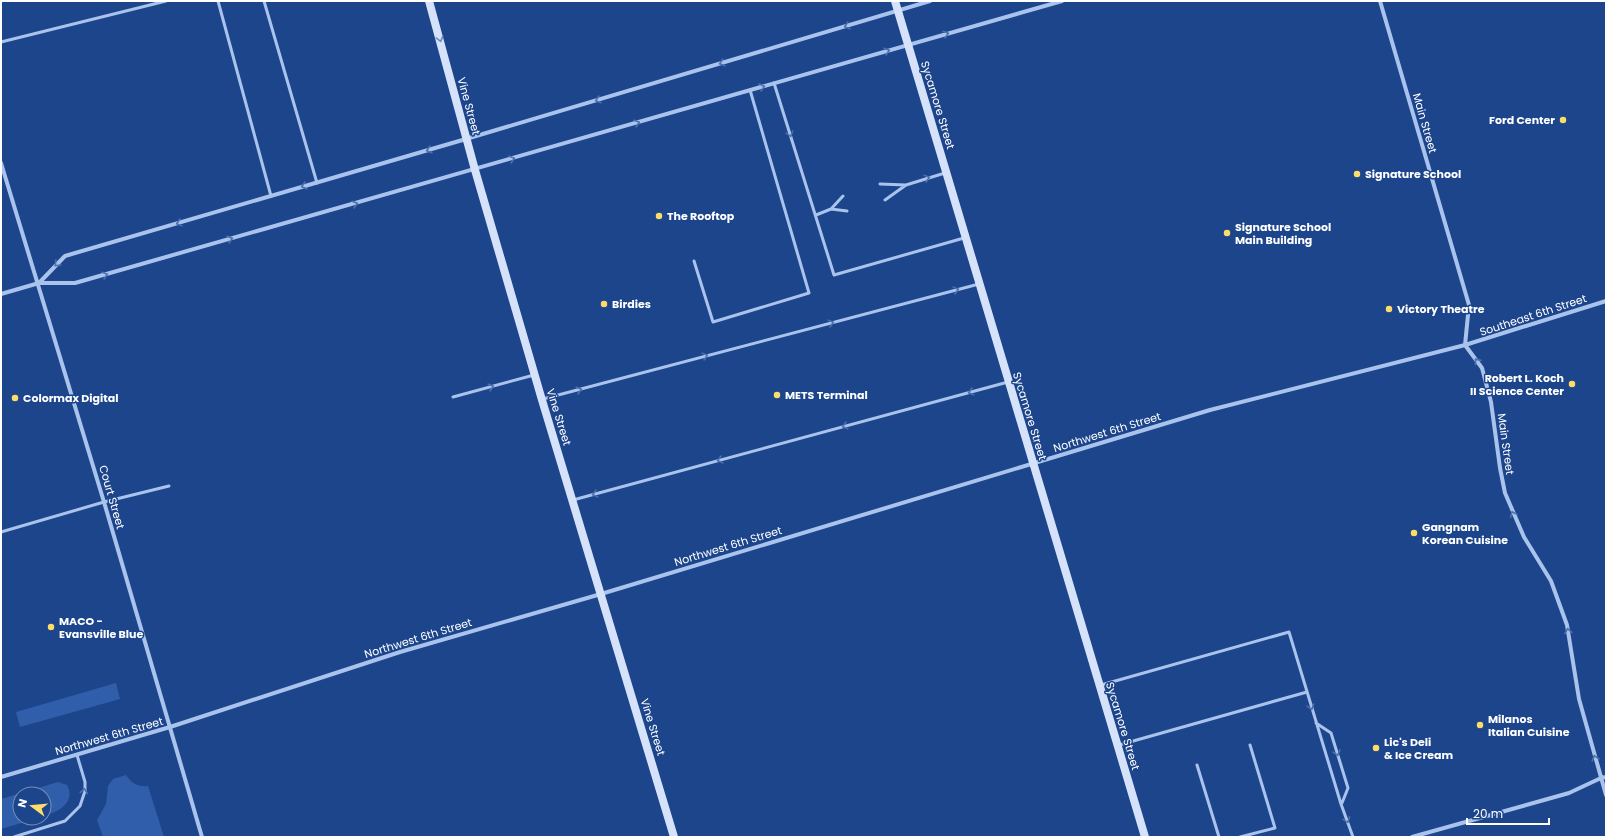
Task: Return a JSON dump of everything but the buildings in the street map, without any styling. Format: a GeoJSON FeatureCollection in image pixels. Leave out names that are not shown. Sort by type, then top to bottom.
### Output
{"type":"FeatureCollection","features":[{"type":"Feature","properties":{"kind":"main road","name":"Vine Street"},"geometry":{"type":"LineString","coordinates":[[429,1],[466,139],[542,400],[674,837]]}},
{"type":"Feature","properties":{"kind":"main road","name":"Sycamore Street"},"geometry":{"type":"LineString","coordinates":[[895,1],[1145,837]]}},
{"type":"Feature","properties":{"kind":"street"},"geometry":{"type":"LineString","coordinates":[[39,283],[64,256],[317,183],[930,1]]}},
{"type":"Feature","properties":{"kind":"street"},"geometry":{"type":"LineString","coordinates":[[1,294],[39,283],[75,283],[475,170],[1062,1]]}},
{"type":"Feature","properties":{"kind":"street","name":"Main Street"},"geometry":{"type":"LineString","coordinates":[[1380,1],[1469,305],[1465,346],[1482,368],[1491,402],[1505,493],[1524,537],[1550,581],[1567,624],[1579,699],[1606,795]]}},
{"type":"Feature","properties":{"kind":"street","name":"Court Street"},"geometry":{"type":"LineString","coordinates":[[1,163],[39,283],[202,837]]}},
{"type":"Feature","properties":{"kind":"street","name":"Southeast 6th Street"},"geometry":{"type":"LineString","coordinates":[[1465,346],[1606,301]]}},
{"type":"Feature","properties":{"kind":"street","name":"Northwest 6th Street"},"geometry":{"type":"LineString","coordinates":[[1,777],[170,727],[400,652],[601,594],[1210,410],[1465,346]]}},
{"type":"Feature","properties":{"kind":"street"},"geometry":{"type":"LineString","coordinates":[[1412,837],[1570,793],[1606,777]]}},
{"type":"Feature","properties":{"kind":"lane"},"geometry":{"type":"LineString","coordinates":[[1,42],[166,1]]}},
{"type":"Feature","properties":{"kind":"lane"},"geometry":{"type":"LineString","coordinates":[[218,1],[271,196]]}},
{"type":"Feature","properties":{"kind":"lane"},"geometry":{"type":"LineString","coordinates":[[264,1],[317,183]]}},
{"type":"Feature","properties":{"kind":"lane"},"geometry":{"type":"LineString","coordinates":[[774,83],[834,275],[966,238]]}},
{"type":"Feature","properties":{"kind":"lane"},"geometry":{"type":"LineString","coordinates":[[694,261],[713,322],[809,293],[750,90]]}},
{"type":"Feature","properties":{"kind":"lane"},"geometry":{"type":"LineString","coordinates":[[880,184],[906,184],[947,172]]}},
{"type":"Feature","properties":{"kind":"lane"},"geometry":{"type":"LineString","coordinates":[[885,200],[906,184]]}},
{"type":"Feature","properties":{"kind":"lane"},"geometry":{"type":"LineString","coordinates":[[816,216],[831,209],[843,196]]}},
{"type":"Feature","properties":{"kind":"lane"},"geometry":{"type":"LineString","coordinates":[[831,209],[847,211]]}},
{"type":"Feature","properties":{"kind":"lane"},"geometry":{"type":"LineString","coordinates":[[542,400],[980,284]]}},
{"type":"Feature","properties":{"kind":"lane"},"geometry":{"type":"LineString","coordinates":[[453,398],[535,375]]}},
{"type":"Feature","properties":{"kind":"lane"},"geometry":{"type":"LineString","coordinates":[[573,500],[1008,382]]}},
{"type":"Feature","properties":{"kind":"lane"},"geometry":{"type":"LineString","coordinates":[[1,532],[104,502],[169,486]]}},
{"type":"Feature","properties":{"kind":"lane"},"geometry":{"type":"LineString","coordinates":[[1099,686],[1289,632],[1341,804],[1353,837]]}},
{"type":"Feature","properties":{"kind":"lane"},"geometry":{"type":"LineString","coordinates":[[1118,746],[1307,692]]}},
{"type":"Feature","properties":{"kind":"lane"},"geometry":{"type":"LineString","coordinates":[[1316,723],[1331,733],[1348,788],[1341,804]]}},
{"type":"Feature","properties":{"kind":"lane"},"geometry":{"type":"LineString","coordinates":[[1240,837],[1275,828],[1250,745]]}},
{"type":"Feature","properties":{"kind":"lane"},"geometry":{"type":"LineString","coordinates":[[14,837],[65,821],[80,806],[85,791],[77,755]]}},
{"type":"Feature","properties":{"kind":"lane"},"geometry":{"type":"LineString","coordinates":[[1197,765],[1219,837]]}},
{"type":"Feature","properties":{"kind":"shaded area"},"geometry":{"type":"Polygon","coordinates":[[[116,683],[120,699],[20,727],[16,712],[116,683]]]}},
{"type":"Feature","properties":{"kind":"shaded area"},"geometry":{"type":"Polygon","coordinates":[[[126,775],[136,784],[148,786],[164,837],[103,837],[97,820],[106,804],[108,786],[113,779],[126,775]]]}},
{"type":"Feature","properties":{"kind":"shaded area"},"geometry":{"type":"Polygon","coordinates":[[[58,782],[67,785],[69,791],[68,801],[60,809],[52,813],[52,786],[45,786],[58,782]]]}},
{"type":"Feature","properties":{"kind":"shaded area"},"geometry":{"type":"Polygon","coordinates":[[[12,796],[12,826],[1,829],[1,799],[12,796]]]}},
{"type":"Feature","properties":{"kind":"place","name":"Ford Center"},"geometry":{"type":"Point","coordinates":[1563,120]}},
{"type":"Feature","properties":{"kind":"place","name":"Signature School"},"geometry":{"type":"Point","coordinates":[1357,174]}},
{"type":"Feature","properties":{"kind":"place","name":"The Rooftop"},"geometry":{"type":"Point","coordinates":[659,216]}},
{"type":"Feature","properties":{"kind":"place","name":"Signature School Main Building"},"geometry":{"type":"Point","coordinates":[1227,233]}},
{"type":"Feature","properties":{"kind":"place","name":"Birdies"},"geometry":{"type":"Point","coordinates":[604,304]}},
{"type":"Feature","properties":{"kind":"place","name":"Victory Theatre"},"geometry":{"type":"Point","coordinates":[1389,309]}},
{"type":"Feature","properties":{"kind":"place","name":"Robert L. Koch II Science Center"},"geometry":{"type":"Point","coordinates":[1572,384]}},
{"type":"Feature","properties":{"kind":"place","name":"METS Terminal"},"geometry":{"type":"Point","coordinates":[777,395]}},
{"type":"Feature","properties":{"kind":"place","name":"Colormax Digital"},"geometry":{"type":"Point","coordinates":[15,398]}},
{"type":"Feature","properties":{"kind":"place","name":"Gangnam Korean Cuisine"},"geometry":{"type":"Point","coordinates":[1414,533]}},
{"type":"Feature","properties":{"kind":"place","name":"MACO - Evansville Blue"},"geometry":{"type":"Point","coordinates":[51,627]}},
{"type":"Feature","properties":{"kind":"place","name":"Milanos Italian Cuisine"},"geometry":{"type":"Point","coordinates":[1480,725]}},
{"type":"Feature","properties":{"kind":"place","name":"Lic's Deli & Ice Cream"},"geometry":{"type":"Point","coordinates":[1376,748]}}]}
